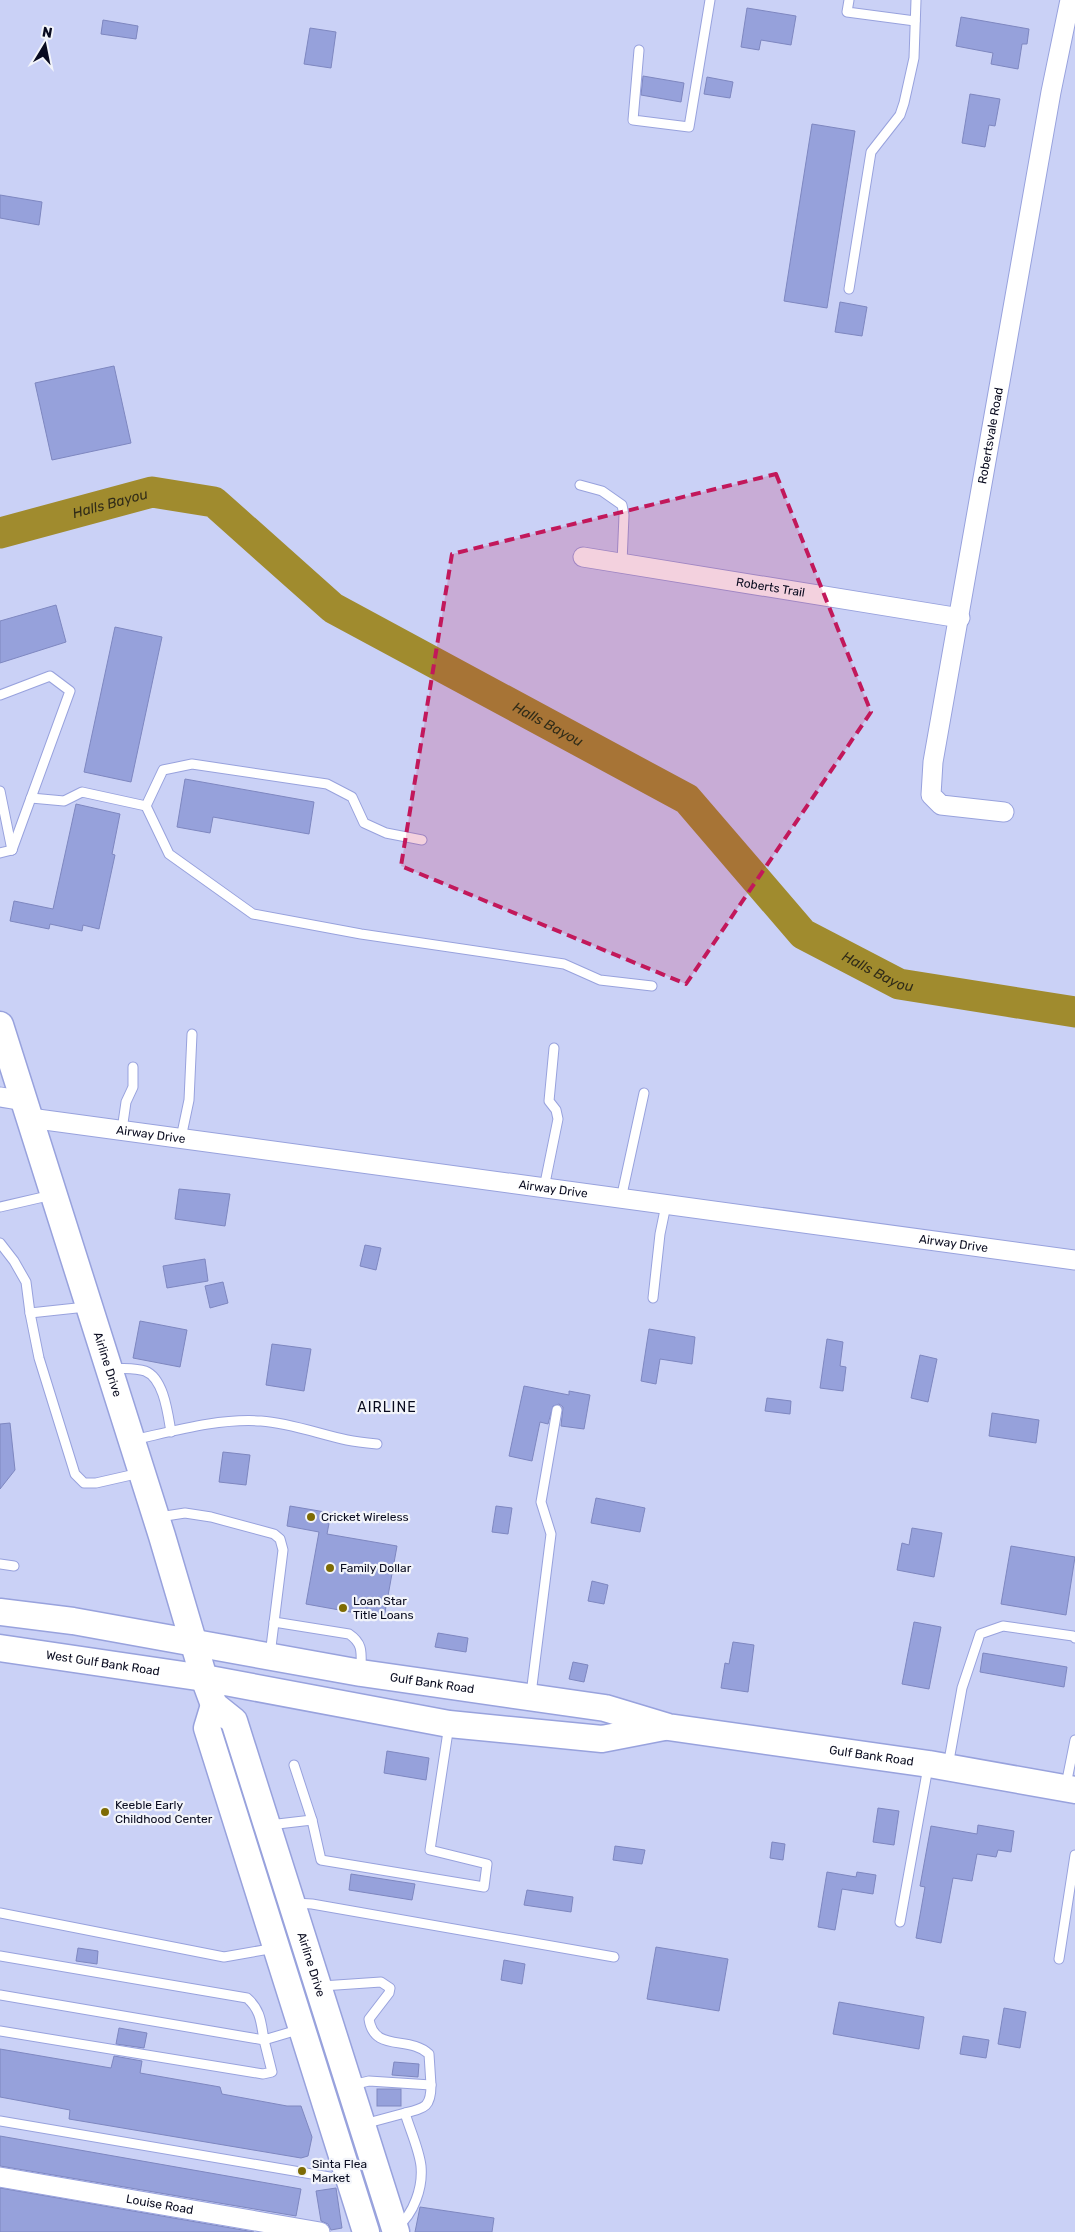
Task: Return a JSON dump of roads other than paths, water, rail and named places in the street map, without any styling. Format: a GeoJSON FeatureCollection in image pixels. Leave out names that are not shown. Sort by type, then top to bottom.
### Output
{"type":"FeatureCollection","features":[{"type":"Feature","properties":{"kind":"main road","name":"Airline Drive"},"geometry":{"type":"LineString","coordinates":[[0,1025],[18,1105],[54,1194],[143,1473],[204,1678],[214,1705],[234,1721],[396,2230]]}},
{"type":"Feature","properties":{"kind":"main road"},"geometry":{"type":"LineString","coordinates":[[0,1612],[73,1621],[194,1643]]}},
{"type":"Feature","properties":{"kind":"main road","name":"Gulf Bank Road"},"geometry":{"type":"LineString","coordinates":[[194,1643],[361,1673],[605,1708],[668,1727],[938,1766],[1070,1789]]}},
{"type":"Feature","properties":{"kind":"main road","name":"West Gulf Bank Road"},"geometry":{"type":"LineString","coordinates":[[0,1648],[204,1678]]}},
{"type":"Feature","properties":{"kind":"main road","name":"Gulf Bank Road"},"geometry":{"type":"LineString","coordinates":[[204,1678],[449,1724],[602,1739],[668,1727]]}},
{"type":"Feature","properties":{"kind":"main road"},"geometry":{"type":"LineString","coordinates":[[214,1705],[207,1728],[366,2232]]}},
{"type":"Feature","properties":{"kind":"street","name":"Robertsvale Road"},"geometry":{"type":"LineString","coordinates":[[1004,812],[941,805],[931,795],[936,743],[960,618],[1048,112],[1070,0]]}},
{"type":"Feature","properties":{"kind":"street","name":"Roberts Trail"},"geometry":{"type":"LineString","coordinates":[[582,557],[960,618]]}},
{"type":"Feature","properties":{"kind":"street","name":"Airway Drive"},"geometry":{"type":"LineString","coordinates":[[18,1105],[122,1130],[1075,1260]]}},
{"type":"Feature","properties":{"kind":"street","name":"Louise Road"},"geometry":{"type":"LineString","coordinates":[[0,2177],[320,2232]]}},
{"type":"Feature","properties":{"kind":"lane"},"geometry":{"type":"LineString","coordinates":[[639,50],[633,120],[689,127],[710,0]]}},
{"type":"Feature","properties":{"kind":"lane"},"geometry":{"type":"LineString","coordinates":[[849,0],[847,12],[915,21]]}},
{"type":"Feature","properties":{"kind":"lane"},"geometry":{"type":"LineString","coordinates":[[850,288],[872,152],[900,115],[904,103],[914,58],[916,0]]}},
{"type":"Feature","properties":{"kind":"lane"},"geometry":{"type":"LineString","coordinates":[[580,485],[602,490],[622,505],[624,515],[622,564]]}},
{"type":"Feature","properties":{"kind":"lane"},"geometry":{"type":"LineString","coordinates":[[0,695],[50,676],[70,692],[12,850]]}},
{"type":"Feature","properties":{"kind":"lane"},"geometry":{"type":"LineString","coordinates":[[146,806],[163,770],[192,764],[327,784],[352,797],[364,823],[386,833],[422,840]]}},
{"type":"Feature","properties":{"kind":"lane"},"geometry":{"type":"LineString","coordinates":[[0,791],[12,850]]}},
{"type":"Feature","properties":{"kind":"lane"},"geometry":{"type":"LineString","coordinates":[[31,798],[64,801],[82,792],[146,806]]}},
{"type":"Feature","properties":{"kind":"lane"},"geometry":{"type":"LineString","coordinates":[[146,806],[169,854],[253,914],[361,934],[564,964],[600,980],[652,986]]}},
{"type":"Feature","properties":{"kind":"lane"},"geometry":{"type":"LineString","coordinates":[[0,853],[12,850]]}},
{"type":"Feature","properties":{"kind":"lane"},"geometry":{"type":"LineString","coordinates":[[181,1138],[189,1100],[192,1034]]}},
{"type":"Feature","properties":{"kind":"lane"},"geometry":{"type":"LineString","coordinates":[[544,1188],[558,1119],[556,1110],[549,1101],[554,1048]]}},
{"type":"Feature","properties":{"kind":"lane"},"geometry":{"type":"LineString","coordinates":[[122,1130],[126,1102],[133,1087],[133,1067]]}},
{"type":"Feature","properties":{"kind":"lane"},"geometry":{"type":"LineString","coordinates":[[621,1199],[644,1093]]}},
{"type":"Feature","properties":{"kind":"lane"},"geometry":{"type":"LineString","coordinates":[[0,1207],[54,1194]]}},
{"type":"Feature","properties":{"kind":"lane"},"geometry":{"type":"LineString","coordinates":[[653,1298],[660,1234],[666,1205]]}},
{"type":"Feature","properties":{"kind":"lane"},"geometry":{"type":"LineString","coordinates":[[0,1244],[14,1261],[26,1282],[39,1358],[75,1474],[84,1483],[96,1484],[143,1473]]}},
{"type":"Feature","properties":{"kind":"lane"},"geometry":{"type":"LineString","coordinates":[[30,1313],[90,1306]]}},
{"type":"Feature","properties":{"kind":"lane"},"geometry":{"type":"LineString","coordinates":[[110,1368],[145,1371],[157,1380],[165,1401],[171,1432]]}},
{"type":"Feature","properties":{"kind":"lane"},"geometry":{"type":"LineString","coordinates":[[531,1697],[551,1534],[541,1502],[557,1410]]}},
{"type":"Feature","properties":{"kind":"lane"},"geometry":{"type":"LineString","coordinates":[[132,1440],[236,1421],[262,1421],[348,1440],[377,1444]]}},
{"type":"Feature","properties":{"kind":"lane"},"geometry":{"type":"LineString","coordinates":[[156,1517],[185,1513],[274,1534],[280,1539],[283,1550],[270,1656]]}},
{"type":"Feature","properties":{"kind":"lane"},"geometry":{"type":"LineString","coordinates":[[0,1564],[14,1566]]}},
{"type":"Feature","properties":{"kind":"lane"},"geometry":{"type":"LineString","coordinates":[[274,1622],[349,1634],[358,1640],[362,1648],[361,1673]]}},
{"type":"Feature","properties":{"kind":"lane"},"geometry":{"type":"LineString","coordinates":[[900,1922],[938,1766],[980,1634],[1003,1626],[1075,1638]]}},
{"type":"Feature","properties":{"kind":"lane"},"geometry":{"type":"LineString","coordinates":[[294,1765],[312,1820],[321,1860],[484,1887],[487,1864],[430,1850],[449,1724]]}},
{"type":"Feature","properties":{"kind":"lane"},"geometry":{"type":"LineString","coordinates":[[1070,1789],[1075,1740]]}},
{"type":"Feature","properties":{"kind":"lane"},"geometry":{"type":"LineString","coordinates":[[267,1825],[312,1820]]}},
{"type":"Feature","properties":{"kind":"lane"},"geometry":{"type":"LineString","coordinates":[[1058,1959],[1075,1855]]}},
{"type":"Feature","properties":{"kind":"lane"},"geometry":{"type":"LineString","coordinates":[[292,1903],[312,1904],[614,1957]]}},
{"type":"Feature","properties":{"kind":"lane"},"geometry":{"type":"LineString","coordinates":[[0,1912],[224,1957],[276,1948]]}},
{"type":"Feature","properties":{"kind":"lane"},"geometry":{"type":"LineString","coordinates":[[0,1956],[247,1998],[256,2005],[260,2016],[272,2072],[264,2074],[0,2031]]}},
{"type":"Feature","properties":{"kind":"lane"},"geometry":{"type":"LineString","coordinates":[[319,1987],[381,1982],[390,1988],[390,1993],[369,2019],[370,2029],[378,2038],[423,2048],[429,2054],[431,2099],[425,2106],[363,2124]]}},
{"type":"Feature","properties":{"kind":"lane"},"geometry":{"type":"LineString","coordinates":[[0,1995],[264,2040],[302,2028]]}},
{"type":"Feature","properties":{"kind":"lane"},"geometry":{"type":"LineString","coordinates":[[351,2086],[369,2081],[430,2085]]}},
{"type":"Feature","properties":{"kind":"lane"},"geometry":{"type":"LineString","coordinates":[[396,2230],[406,2220],[412,2209],[420,2185],[421,2166],[405,2113]]}},
{"type":"Feature","properties":{"kind":"lane"},"geometry":{"type":"LineString","coordinates":[[0,2121],[350,2181]]}},
{"type":"Feature","properties":{"kind":"waterway","name":"Halls Bayou"},"geometry":{"type":"LineString","coordinates":[[0,533],[152,492],[214,502],[333,608],[687,799],[803,934],[899,984],[1075,1012]]}},
{"type":"Feature","properties":{"kind":"place","name":"Cricket Wireless"},"geometry":{"type":"Point","coordinates":[311,1517]}},
{"type":"Feature","properties":{"kind":"place","name":"Family Dollar"},"geometry":{"type":"Point","coordinates":[330,1568]}},
{"type":"Feature","properties":{"kind":"place","name":"Loan Star Title Loans"},"geometry":{"type":"Point","coordinates":[343,1608]}},
{"type":"Feature","properties":{"kind":"place","name":"Keeble Early Childhood Center"},"geometry":{"type":"Point","coordinates":[105,1812]}},
{"type":"Feature","properties":{"kind":"place","name":"Sinta Flea Market"},"geometry":{"type":"Point","coordinates":[302,2171]}},
{"type":"Feature","properties":{"kind":"district","name":"AIRLINE"},"geometry":{"type":"Point","coordinates":[387,1407]}}]}
